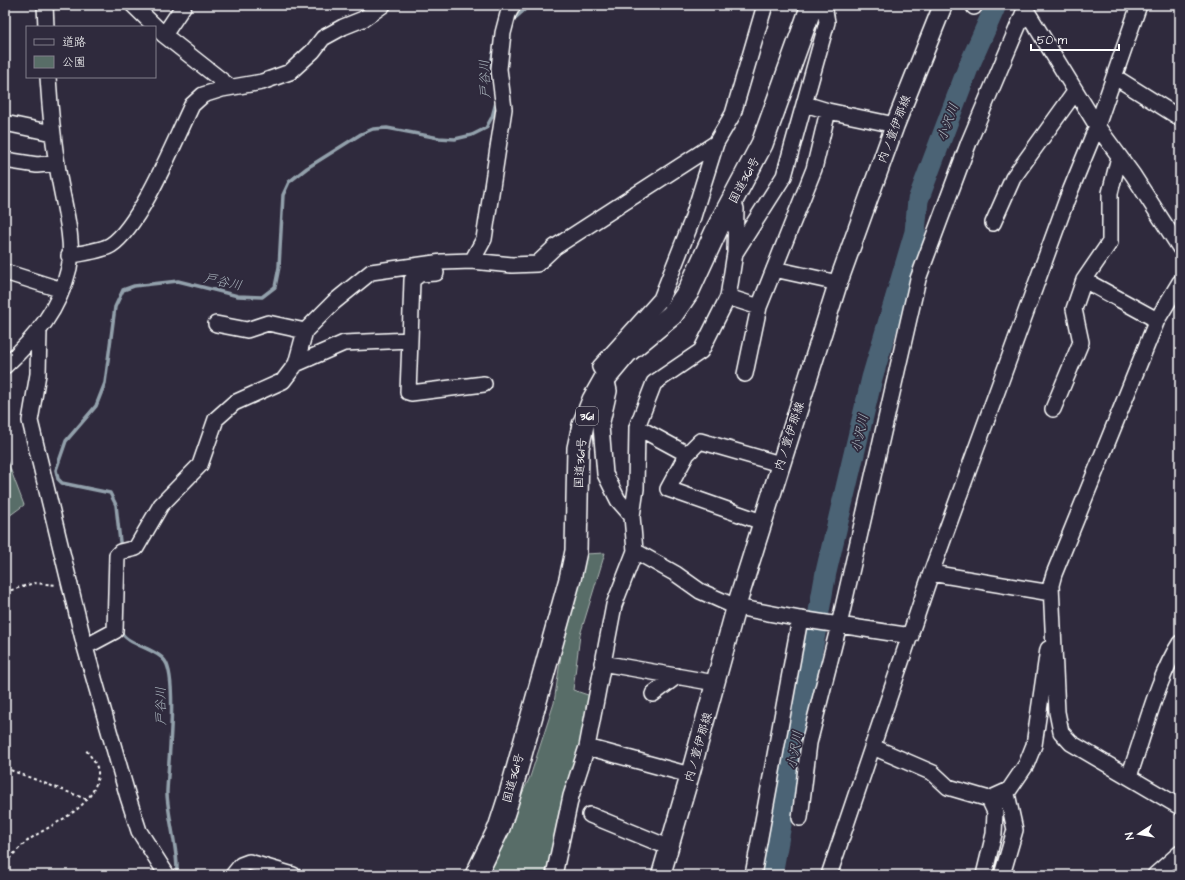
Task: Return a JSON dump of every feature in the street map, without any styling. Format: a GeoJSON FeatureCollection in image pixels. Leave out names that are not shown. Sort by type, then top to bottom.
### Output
{"type":"FeatureCollection","features":[{"type":"Feature","properties":{"kind":"highway","name":"国道361号"},"geometry":{"type":"LineString","coordinates":[[476,875],[499,828],[510,794],[570,579],[576,551],[578,448],[583,425],[606,377],[626,353],[672,315],[688,292],[762,144],[812,5]]}},
{"type":"Feature","properties":{"kind":"main road","name":"内ノ萱伊那線"},"geometry":{"type":"LineString","coordinates":[[660,875],[690,776],[736,607],[838,283],[895,125],[943,5]]}},
{"type":"Feature","properties":{"kind":"street"},"geometry":{"type":"LineString","coordinates":[[45,5],[46,26]]}},
{"type":"Feature","properties":{"kind":"street"},"geometry":{"type":"LineString","coordinates":[[133,5],[154,26]]}},
{"type":"Feature","properties":{"kind":"street"},"geometry":{"type":"LineString","coordinates":[[164,36],[184,5]]}},
{"type":"Feature","properties":{"kind":"street"},"geometry":{"type":"LineString","coordinates":[[69,256],[110,246],[125,233],[144,203],[192,105],[203,95],[230,87],[262,82],[290,72],[313,51],[323,38],[343,27],[363,19],[383,5]]}},
{"type":"Feature","properties":{"kind":"street"},"geometry":{"type":"LineString","coordinates":[[472,261],[484,239],[504,109],[499,69],[508,14],[513,5]]}},
{"type":"Feature","properties":{"kind":"street"},"geometry":{"type":"LineString","coordinates":[[632,516],[618,500],[605,474],[601,426],[609,391],[606,377],[600,367],[661,299],[691,223],[716,143],[733,114],[765,5]]}},
{"type":"Feature","properties":{"kind":"street"},"geometry":{"type":"LineString","coordinates":[[735,253],[784,176],[827,22],[824,5]]}},
{"type":"Feature","properties":{"kind":"street"},"geometry":{"type":"LineString","coordinates":[[830,875],[911,636],[930,573],[1067,199],[1097,126],[1139,5]]}},
{"type":"Feature","properties":{"kind":"street"},"geometry":{"type":"LineString","coordinates":[[1027,7],[1097,126],[1120,157],[1180,248]]}},
{"type":"Feature","properties":{"kind":"street"},"geometry":{"type":"LineString","coordinates":[[800,818],[809,744],[839,625],[918,279],[969,142],[1027,7]]}},
{"type":"Feature","properties":{"kind":"street"},"geometry":{"type":"LineString","coordinates":[[156,28],[164,36],[230,87]]}},
{"type":"Feature","properties":{"kind":"street"},"geometry":{"type":"LineString","coordinates":[[1115,77],[1180,118]]}},
{"type":"Feature","properties":{"kind":"street"},"geometry":{"type":"LineString","coordinates":[[5,366],[31,341],[53,311],[62,290],[69,266],[69,233],[52,133],[48,78]]}},
{"type":"Feature","properties":{"kind":"street"},"geometry":{"type":"LineString","coordinates":[[993,223],[1013,178],[1076,92]]}},
{"type":"Feature","properties":{"kind":"street"},"geometry":{"type":"LineString","coordinates":[[804,104],[828,111],[895,125]]}},
{"type":"Feature","properties":{"kind":"street"},"geometry":{"type":"LineString","coordinates":[[745,374],[759,307],[814,169],[828,111]]}},
{"type":"Feature","properties":{"kind":"street"},"geometry":{"type":"LineString","coordinates":[[5,123],[52,133]]}},
{"type":"Feature","properties":{"kind":"street"},"geometry":{"type":"LineString","coordinates":[[85,647],[115,631],[117,555],[120,552],[136,548],[161,505],[200,465],[216,418],[234,403],[283,381],[296,364],[305,331],[334,302],[371,272],[442,262],[472,261],[512,265],[537,264],[555,247],[716,143]]}},
{"type":"Feature","properties":{"kind":"street"},"geometry":{"type":"LineString","coordinates":[[1053,409],[1080,342],[1074,309],[1084,280],[1110,242],[1110,193],[1120,157]]}},
{"type":"Feature","properties":{"kind":"street"},"geometry":{"type":"LineString","coordinates":[[5,160],[37,165],[57,163]]}},
{"type":"Feature","properties":{"kind":"street"},"geometry":{"type":"LineString","coordinates":[[554,875],[571,796],[587,747],[614,605],[635,551],[632,516],[636,489],[637,427],[654,384],[701,351],[728,297],[735,253],[736,209],[733,201]]}},
{"type":"Feature","properties":{"kind":"street"},"geometry":{"type":"LineString","coordinates":[[442,262],[443,266],[437,273],[420,274],[412,280],[408,392],[411,393],[484,384]]}},
{"type":"Feature","properties":{"kind":"street"},"geometry":{"type":"LineString","coordinates":[[774,269],[838,283]]}},
{"type":"Feature","properties":{"kind":"street"},"geometry":{"type":"LineString","coordinates":[[5,272],[62,290]]}},
{"type":"Feature","properties":{"kind":"street"},"geometry":{"type":"LineString","coordinates":[[1084,280],[1157,320]]}},
{"type":"Feature","properties":{"kind":"street"},"geometry":{"type":"LineString","coordinates":[[1180,282],[1157,320],[1054,574],[1052,593],[1052,630],[1055,650],[1057,712],[1061,732],[1070,743],[1180,807]]}},
{"type":"Feature","properties":{"kind":"street"},"geometry":{"type":"LineString","coordinates":[[728,297],[759,307]]}},
{"type":"Feature","properties":{"kind":"street"},"geometry":{"type":"LineString","coordinates":[[216,324],[247,330],[268,323],[305,331]]}},
{"type":"Feature","properties":{"kind":"street"},"geometry":{"type":"LineString","coordinates":[[39,330],[38,374],[30,421],[85,647],[128,797],[139,831],[167,875]]}},
{"type":"Feature","properties":{"kind":"street"},"geometry":{"type":"LineString","coordinates":[[296,364],[344,343],[410,340]]}},
{"type":"Feature","properties":{"kind":"street"},"geometry":{"type":"LineString","coordinates":[[637,427],[687,454]]}},
{"type":"Feature","properties":{"kind":"street"},"geometry":{"type":"LineString","coordinates":[[762,522],[668,489],[687,454],[700,441],[780,464]]}},
{"type":"Feature","properties":{"kind":"street"},"geometry":{"type":"LineString","coordinates":[[635,551],[676,574],[700,591],[736,607],[801,620],[911,636]]}},
{"type":"Feature","properties":{"kind":"street"},"geometry":{"type":"LineString","coordinates":[[930,573],[1052,593]]}},
{"type":"Feature","properties":{"kind":"street"},"geometry":{"type":"LineString","coordinates":[[753,875],[801,620]]}},
{"type":"Feature","properties":{"kind":"street"},"geometry":{"type":"LineString","coordinates":[[990,801],[1009,790],[1026,765],[1034,745],[1052,630]]}},
{"type":"Feature","properties":{"kind":"street"},"geometry":{"type":"LineString","coordinates":[[1129,776],[1178,651]]}},
{"type":"Feature","properties":{"kind":"street"},"geometry":{"type":"LineString","coordinates":[[602,662],[715,683]]}},
{"type":"Feature","properties":{"kind":"street"},"geometry":{"type":"LineString","coordinates":[[653,694],[677,676]]}},
{"type":"Feature","properties":{"kind":"street"},"geometry":{"type":"LineString","coordinates":[[587,747],[690,776]]}},
{"type":"Feature","properties":{"kind":"street"},"geometry":{"type":"LineString","coordinates":[[873,747],[933,773],[948,787],[990,801],[1008,798],[1015,830],[1002,875]]}},
{"type":"Feature","properties":{"kind":"street"},"geometry":{"type":"LineString","coordinates":[[984,875],[994,834],[995,812],[990,801]]}},
{"type":"Feature","properties":{"kind":"street"},"geometry":{"type":"LineString","coordinates":[[590,815],[668,847]]}},
{"type":"Feature","properties":{"kind":"street"},"geometry":{"type":"LineString","coordinates":[[1155,875],[1180,853]]}},
{"type":"Feature","properties":{"kind":"street"},"geometry":{"type":"LineString","coordinates":[[238,872],[249,862],[293,875]]}},
{"type":"Feature","properties":{"kind":"path"},"geometry":{"type":"LineString","coordinates":[[5,592],[34,583],[70,586]]}},
{"type":"Feature","properties":{"kind":"path"},"geometry":{"type":"LineString","coordinates":[[5,863],[25,843],[65,818],[86,800],[93,789],[98,774],[95,764],[86,750]]}},
{"type":"Feature","properties":{"kind":"path"},"geometry":{"type":"LineString","coordinates":[[5,768],[86,800]]}},
{"type":"Feature","properties":{"kind":"green space"},"geometry":{"type":"Polygon","coordinates":[[[5,455],[24,505],[5,519],[5,455]]]}},
{"type":"Feature","properties":{"kind":"green space"},"geometry":{"type":"Polygon","coordinates":[[[605,553],[580,635],[573,690],[591,696],[552,875],[485,875],[488,865],[530,777],[554,703],[570,593],[585,554],[605,553]]]}},
{"type":"Feature","properties":{"kind":"waterway","name":"戸谷川"},"geometry":{"type":"LineString","coordinates":[[514,19],[530,5]]}},
{"type":"Feature","properties":{"kind":"waterway","name":"小沢川"},"geometry":{"type":"LineString","coordinates":[[772,875],[826,572],[872,378],[915,232],[918,200],[968,68],[996,5]]}},
{"type":"Feature","properties":{"kind":"waterway","name":"戸谷川"},"geometry":{"type":"LineString","coordinates":[[493,79],[491,64],[494,50]]}},
{"type":"Feature","properties":{"kind":"waterway","name":"戸谷川"},"geometry":{"type":"LineString","coordinates":[[120,542],[116,505],[110,493],[62,483],[58,479],[56,470],[66,441],[96,406],[105,383],[115,307],[123,290],[134,286],[178,281],[238,296],[262,297],[275,287],[279,267],[283,195],[289,182],[307,168],[361,134],[373,129],[387,128],[439,138],[455,139],[472,135],[486,128],[492,117],[497,99]]}},
{"type":"Feature","properties":{"kind":"waterway","name":"戸谷川"},"geometry":{"type":"LineString","coordinates":[[121,631],[129,640],[161,657],[165,661],[169,671],[172,703],[167,799],[177,859],[176,875]]}}]}
